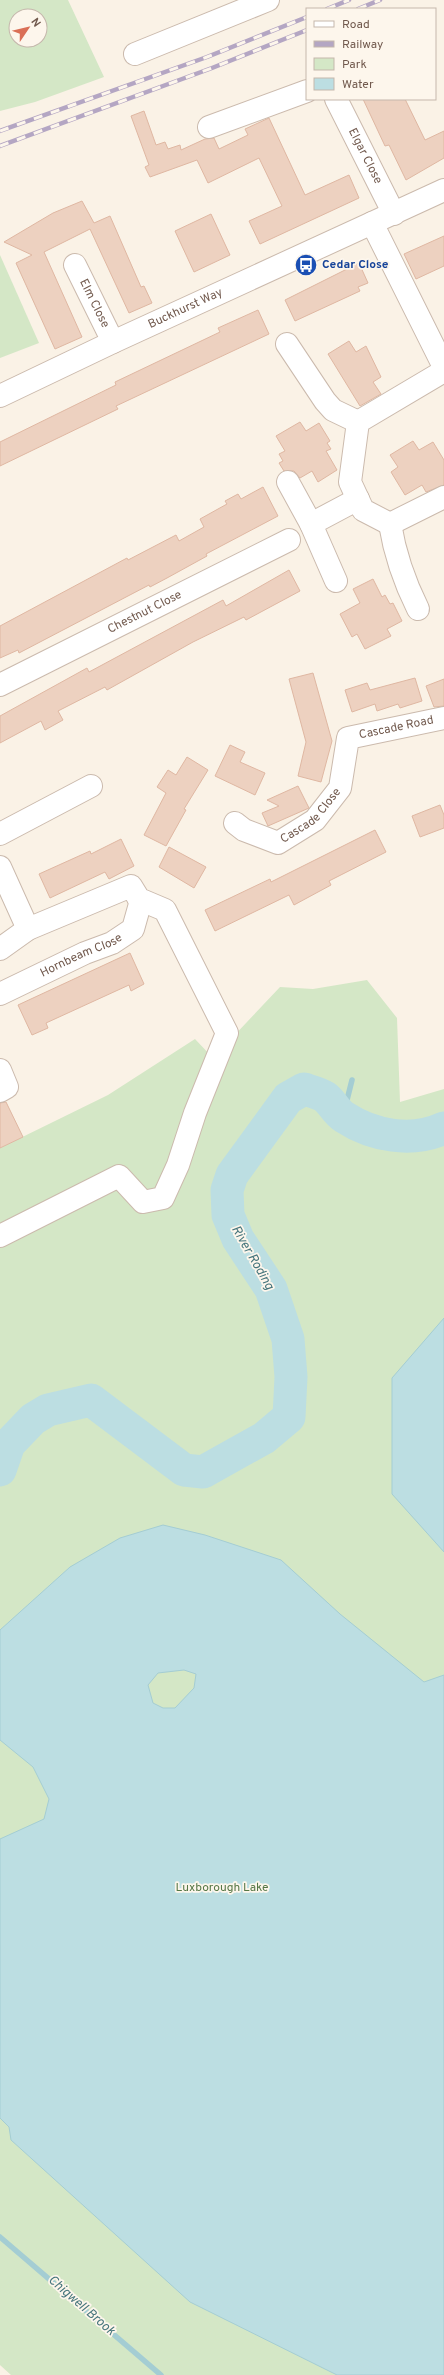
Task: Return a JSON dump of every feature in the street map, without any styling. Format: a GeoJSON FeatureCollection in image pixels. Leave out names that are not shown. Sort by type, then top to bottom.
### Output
{"type":"FeatureCollection","features":[{"type":"Feature","properties":{"kind":"street"},"geometry":{"type":"LineString","coordinates":[[134,54],[268,0]]}},
{"type":"Feature","properties":{"kind":"street"},"geometry":{"type":"LineString","coordinates":[[209,127],[306,91]]}},
{"type":"Feature","properties":{"kind":"street","name":"Elgar Close"},"geometry":{"type":"LineString","coordinates":[[337,100],[394,214]]}},
{"type":"Feature","properties":{"kind":"street","name":"Buckhurst Way"},"geometry":{"type":"LineString","coordinates":[[0,396],[112,342],[444,190]]}},
{"type":"Feature","properties":{"kind":"street"},"geometry":{"type":"LineString","coordinates":[[372,224],[444,367]]}},
{"type":"Feature","properties":{"kind":"street","name":"Elm Close"},"geometry":{"type":"LineString","coordinates":[[75,265],[112,342]]}},
{"type":"Feature","properties":{"kind":"street"},"geometry":{"type":"LineString","coordinates":[[287,344],[325,401],[333,410],[358,422]]}},
{"type":"Feature","properties":{"kind":"street"},"geometry":{"type":"LineString","coordinates":[[358,422],[444,371]]}},
{"type":"Feature","properties":{"kind":"street"},"geometry":{"type":"LineString","coordinates":[[358,422],[350,482],[363,510],[390,524]]}},
{"type":"Feature","properties":{"kind":"street"},"geometry":{"type":"LineString","coordinates":[[288,482],[311,524],[336,581]]}},
{"type":"Feature","properties":{"kind":"street"},"geometry":{"type":"LineString","coordinates":[[390,524],[444,497]]}},
{"type":"Feature","properties":{"kind":"street"},"geometry":{"type":"LineString","coordinates":[[311,524],[358,498]]}},
{"type":"Feature","properties":{"kind":"street"},"geometry":{"type":"LineString","coordinates":[[390,524],[394,550],[405,583],[418,608]]}},
{"type":"Feature","properties":{"kind":"street","name":"Chestnut Close"},"geometry":{"type":"LineString","coordinates":[[0,685],[289,540]]}},
{"type":"Feature","properties":{"kind":"street","name":"Cascade Road"},"geometry":{"type":"LineString","coordinates":[[348,738],[444,718]]}},
{"type":"Feature","properties":{"kind":"street","name":"Cascade Close"},"geometry":{"type":"LineString","coordinates":[[235,823],[244,830],[278,843],[315,820],[340,788],[348,738]]}},
{"type":"Feature","properties":{"kind":"street"},"geometry":{"type":"LineString","coordinates":[[0,834],[91,786]]}},
{"type":"Feature","properties":{"kind":"street"},"geometry":{"type":"LineString","coordinates":[[0,867],[28,929]]}},
{"type":"Feature","properties":{"kind":"street"},"geometry":{"type":"LineString","coordinates":[[0,949],[28,929],[131,886],[144,901],[165,910],[227,1033],[195,1113],[178,1164],[163,1198],[143,1202],[119,1176],[0,1236]]}},
{"type":"Feature","properties":{"kind":"street","name":"Hornbeam Close"},"geometry":{"type":"LineString","coordinates":[[0,994],[85,953],[112,943],[133,929],[140,904],[144,901]]}},
{"type":"Feature","properties":{"kind":"street"},"geometry":{"type":"LineString","coordinates":[[0,1070],[7,1087],[0,1091]]}},
{"type":"Feature","properties":{"kind":"green space"},"geometry":{"type":"Polygon","coordinates":[[[0,0],[68,0],[104,77],[35,102],[0,111],[0,0]]]}},
{"type":"Feature","properties":{"kind":"green space"},"geometry":{"type":"Polygon","coordinates":[[[0,255],[39,343],[0,358],[0,255]]]}},
{"type":"Feature","properties":{"kind":"green space","name":"Luxborough Lake"},"geometry":{"type":"Polygon","coordinates":[[[367,980],[397,1018],[400,1102],[444,1089],[444,2375],[11,2375],[0,2365],[0,1148],[108,1095],[195,1039],[213,1058],[280,987],[313,989],[367,980]]]}},
{"type":"Feature","properties":{"kind":"water"},"geometry":{"type":"Polygon","coordinates":[[[444,1318],[444,1552],[392,1494],[392,1378],[444,1318]]]}},
{"type":"Feature","properties":{"kind":"water","name":"Luxborough Lake"},"geometry":{"type":"Polygon","coordinates":[[[163,1525],[205,1535],[281,1560],[340,1614],[424,1682],[444,1675],[444,2375],[337,2375],[190,2302],[11,2140],[9,2127],[0,2118],[0,1839],[44,1819],[49,1799],[33,1767],[0,1740],[0,1630],[70,1567],[120,1538],[163,1525]],[[184,1670],[158,1673],[148,1685],[153,1703],[163,1708],[175,1708],[194,1688],[196,1674],[184,1670]]]}},
{"type":"Feature","properties":{"kind":"building"},"geometry":{"type":"Polygon","coordinates":[[[363,100],[405,100],[425,140],[444,131],[444,158],[406,180],[389,145],[385,146],[363,100]]]}},
{"type":"Feature","properties":{"kind":"building"},"geometry":{"type":"Polygon","coordinates":[[[144,111],[156,145],[165,142],[168,149],[180,145],[181,150],[205,139],[214,138],[219,149],[248,135],[245,129],[269,118],[305,195],[349,175],[359,198],[260,244],[249,221],[282,206],[259,158],[208,183],[197,160],[150,177],[145,167],[149,165],[131,116],[144,111]]]}},
{"type":"Feature","properties":{"kind":"building"},"geometry":{"type":"Polygon","coordinates":[[[82,201],[94,223],[110,216],[141,287],[144,286],[152,303],[129,313],[90,229],[44,252],[82,337],[55,349],[16,263],[32,255],[4,242],[53,213],[82,201]]]}},
{"type":"Feature","properties":{"kind":"building"},"geometry":{"type":"Polygon","coordinates":[[[211,214],[230,255],[194,272],[175,231],[211,214]]]}},
{"type":"Feature","properties":{"kind":"building"},"geometry":{"type":"Polygon","coordinates":[[[444,236],[444,266],[416,279],[404,254],[444,236]]]}},
{"type":"Feature","properties":{"kind":"building"},"geometry":{"type":"Polygon","coordinates":[[[359,263],[368,283],[358,287],[360,291],[295,321],[285,300],[359,263]]]}},
{"type":"Feature","properties":{"kind":"building"},"geometry":{"type":"Polygon","coordinates":[[[258,310],[269,334],[116,406],[118,409],[0,466],[0,442],[116,385],[115,382],[220,332],[218,328],[258,310]]]}},
{"type":"Feature","properties":{"kind":"building"},"geometry":{"type":"Polygon","coordinates":[[[349,341],[356,352],[366,346],[381,377],[373,382],[381,394],[360,406],[328,354],[349,341]]]}},
{"type":"Feature","properties":{"kind":"building"},"geometry":{"type":"Polygon","coordinates":[[[300,422],[306,431],[319,423],[330,441],[327,443],[331,449],[326,451],[337,470],[318,482],[312,471],[300,478],[294,471],[284,471],[279,463],[283,461],[279,454],[285,451],[276,436],[300,422]]]}},
{"type":"Feature","properties":{"kind":"building"},"geometry":{"type":"Polygon","coordinates":[[[413,441],[419,450],[433,442],[444,460],[444,485],[426,492],[422,485],[405,495],[391,472],[398,467],[390,455],[413,441]]]}},
{"type":"Feature","properties":{"kind":"building"},"geometry":{"type":"Polygon","coordinates":[[[263,487],[278,516],[206,554],[207,556],[150,587],[149,585],[19,653],[18,650],[0,658],[0,626],[127,558],[128,560],[176,535],[179,541],[204,527],[200,519],[227,504],[225,501],[238,494],[241,499],[263,487]]]}},
{"type":"Feature","properties":{"kind":"building"},"geometry":{"type":"Polygon","coordinates":[[[289,570],[300,591],[246,620],[244,617],[193,642],[107,690],[105,687],[58,711],[63,720],[45,730],[41,721],[0,743],[0,716],[87,668],[89,672],[223,600],[226,606],[289,570]]]}},
{"type":"Feature","properties":{"kind":"building"},"geometry":{"type":"Polygon","coordinates":[[[373,579],[382,597],[385,595],[390,604],[393,603],[402,621],[387,629],[391,636],[365,649],[357,634],[352,637],[340,614],[360,603],[353,589],[373,579]]]}},
{"type":"Feature","properties":{"kind":"building"},"geometry":{"type":"Polygon","coordinates":[[[313,673],[332,741],[321,782],[298,776],[306,742],[289,679],[313,673]]]}},
{"type":"Feature","properties":{"kind":"building"},"geometry":{"type":"Polygon","coordinates":[[[415,678],[422,701],[400,708],[398,704],[377,711],[375,704],[352,712],[345,690],[367,683],[370,690],[415,678]]]}},
{"type":"Feature","properties":{"kind":"building"},"geometry":{"type":"Polygon","coordinates":[[[444,679],[444,706],[434,707],[426,686],[444,679]]]}},
{"type":"Feature","properties":{"kind":"building"},"geometry":{"type":"Polygon","coordinates":[[[230,745],[245,752],[240,762],[265,773],[255,795],[215,776],[230,745]]]}},
{"type":"Feature","properties":{"kind":"building"},"geometry":{"type":"Polygon","coordinates":[[[187,757],[208,770],[184,809],[186,810],[166,846],[144,835],[166,793],[157,787],[168,770],[176,775],[187,757]]]}},
{"type":"Feature","properties":{"kind":"building"},"geometry":{"type":"Polygon","coordinates":[[[298,786],[309,808],[268,826],[262,813],[279,806],[267,800],[298,786]]]}},
{"type":"Feature","properties":{"kind":"building"},"geometry":{"type":"Polygon","coordinates":[[[440,805],[444,815],[444,828],[420,837],[412,816],[440,805]]]}},
{"type":"Feature","properties":{"kind":"building"},"geometry":{"type":"Polygon","coordinates":[[[375,830],[386,852],[329,881],[331,885],[294,905],[289,895],[215,931],[205,910],[270,879],[271,882],[375,830]]]}},
{"type":"Feature","properties":{"kind":"building"},"geometry":{"type":"Polygon","coordinates":[[[121,839],[134,866],[109,879],[105,872],[50,898],[39,874],[90,851],[91,854],[121,839]]]}},
{"type":"Feature","properties":{"kind":"building"},"geometry":{"type":"Polygon","coordinates":[[[169,847],[206,867],[194,888],[159,867],[169,847]]]}},
{"type":"Feature","properties":{"kind":"building"},"geometry":{"type":"Polygon","coordinates":[[[130,953],[144,984],[131,991],[129,985],[46,1023],[48,1028],[32,1035],[18,1005],[130,953]]]}},
{"type":"Feature","properties":{"kind":"building"},"geometry":{"type":"Polygon","coordinates":[[[6,1102],[23,1137],[0,1148],[0,1103],[6,1102]]]}},
{"type":"Feature","properties":{"kind":"waterway"},"geometry":{"type":"LineString","coordinates":[[343,1116],[352,1080]]}},
{"type":"Feature","properties":{"kind":"waterway","name":"River Roding"},"geometry":{"type":"LineString","coordinates":[[0,1470],[9,1444],[33,1419],[48,1410],[91,1400],[184,1470],[203,1472],[264,1438],[289,1417],[291,1377],[288,1339],[271,1289],[238,1239],[228,1215],[227,1190],[232,1175],[288,1098],[304,1089],[325,1097],[341,1115],[355,1124],[380,1133],[406,1136],[419,1135],[432,1133],[444,1128]]}},
{"type":"Feature","properties":{"kind":"waterway","name":"Chigwell Brook"},"geometry":{"type":"LineString","coordinates":[[0,2237],[161,2375]]}},
{"type":"Feature","properties":{"kind":"railway"},"geometry":{"type":"LineString","coordinates":[[329,8],[349,0]]}},
{"type":"Feature","properties":{"kind":"railway"},"geometry":{"type":"LineString","coordinates":[[360,8],[380,0]]}},
{"type":"Feature","properties":{"kind":"railway"},"geometry":{"type":"LineString","coordinates":[[0,131],[207,57],[306,17]]}},
{"type":"Feature","properties":{"kind":"railway"},"geometry":{"type":"LineString","coordinates":[[0,146],[212,68],[306,30]]}},
{"type":"Feature","properties":{"kind":"place","name":"Cedar Close"},"geometry":{"type":"Point","coordinates":[306,265]}}]}
